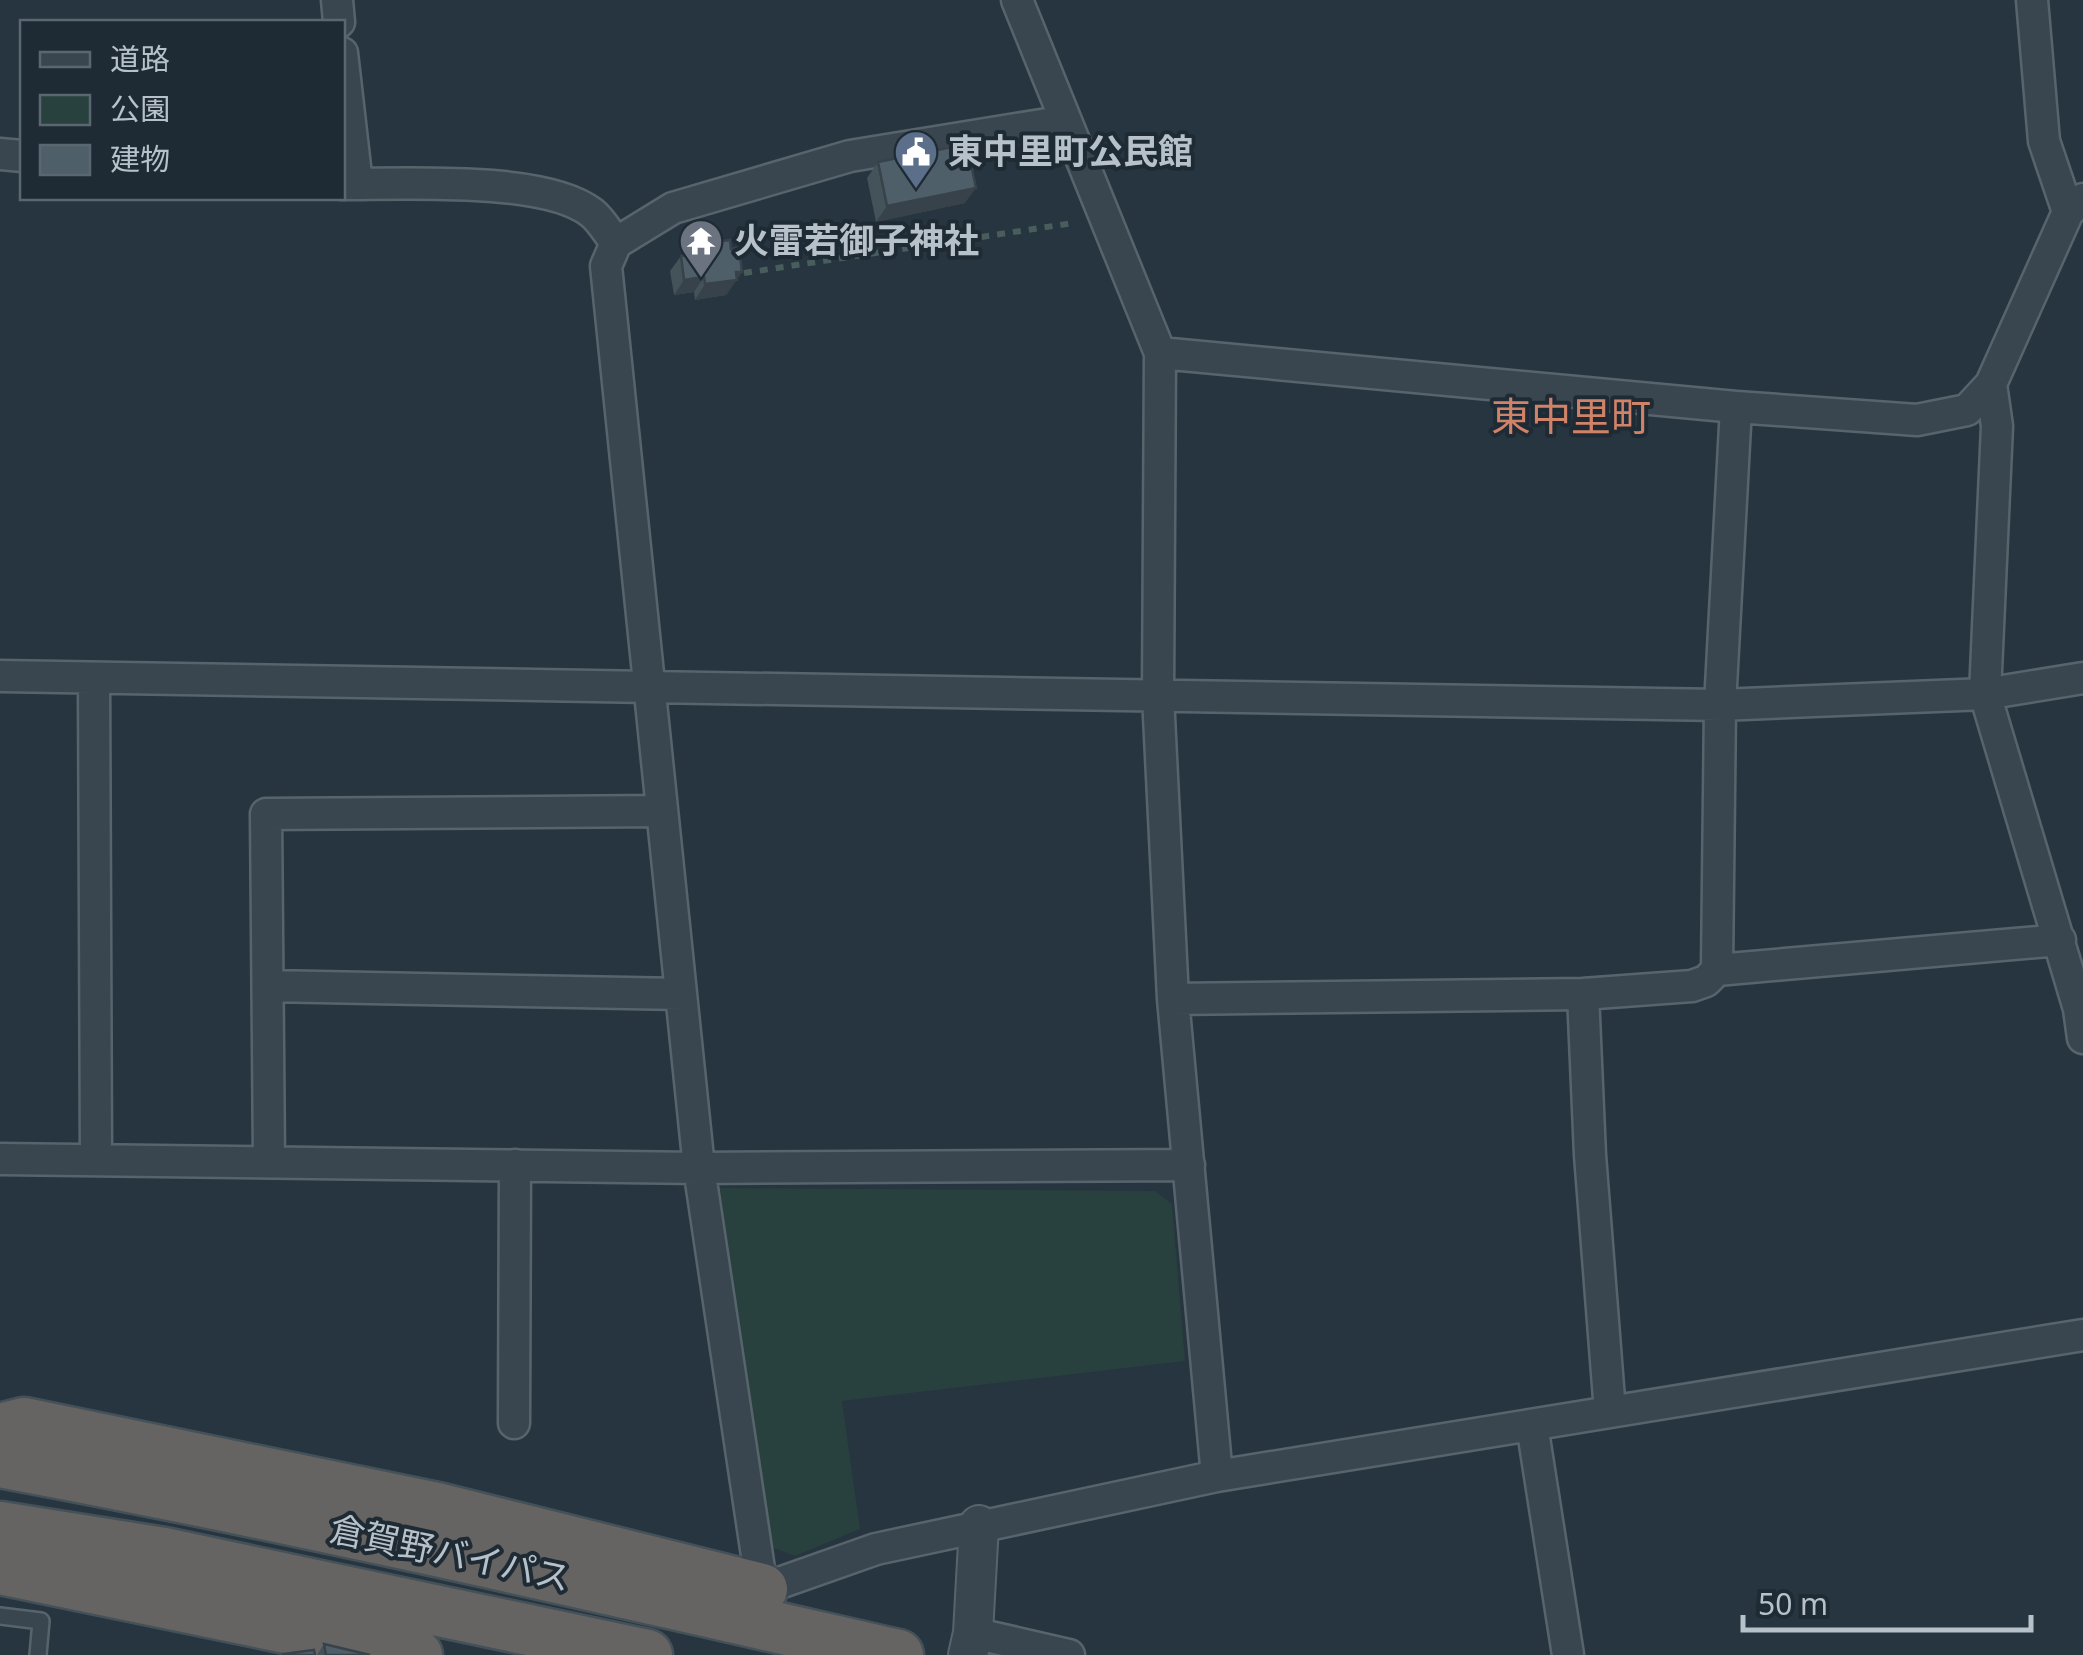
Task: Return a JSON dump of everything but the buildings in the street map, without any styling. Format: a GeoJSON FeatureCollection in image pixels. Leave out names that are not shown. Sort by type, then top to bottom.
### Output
{"type":"FeatureCollection","features":[{"type":"Feature","properties":{"kind":"highway"},"geometry":{"type":"LineString","coordinates":[[0,1429],[24,1422],[438,1508],[749,1594]]}},
{"type":"Feature","properties":{"kind":"highway","name":"倉賀野バイパス"},"geometry":{"type":"LineString","coordinates":[[0,1462],[388,1540],[898,1655]]}},
{"type":"Feature","properties":{"kind":"highway","name":"倉賀野バイパス"},"geometry":{"type":"LineString","coordinates":[[0,1526],[183,1557],[648,1655]]}},
{"type":"Feature","properties":{"kind":"highway"},"geometry":{"type":"LineString","coordinates":[[0,1568],[417,1655]]}},
{"type":"Feature","properties":{"kind":"street"},"geometry":{"type":"LineString","coordinates":[[1017,0],[1160,352],[1158,696],[1174,999],[1218,1476]]}},
{"type":"Feature","properties":{"kind":"street"},"geometry":{"type":"LineString","coordinates":[[1160,352],[1736,407],[1917,420],[1968,410],[1992,384],[2076,205],[2044,140],[2032,0]]}},
{"type":"Feature","properties":{"kind":"street"},"geometry":{"type":"LineString","coordinates":[[345,102],[350,184],[496,187],[555,196],[592,213],[616,243]]}},
{"type":"Feature","properties":{"kind":"street"},"geometry":{"type":"LineString","coordinates":[[1066,121],[850,156],[673,208],[616,243],[606,266],[660,812],[749,1594],[876,1548],[1218,1476],[2083,1335]]}},
{"type":"Feature","properties":{"kind":"street"},"geometry":{"type":"LineString","coordinates":[[1992,384],[1997,426],[1985,694],[2060,940],[2083,1038]]}},
{"type":"Feature","properties":{"kind":"street"},"geometry":{"type":"LineString","coordinates":[[1717,970],[1720,705],[1736,407]]}},
{"type":"Feature","properties":{"kind":"street"},"geometry":{"type":"LineString","coordinates":[[0,676],[1720,705],[1985,694],[2083,678]]}},
{"type":"Feature","properties":{"kind":"street"},"geometry":{"type":"LineString","coordinates":[[94,678],[96,1160]]}},
{"type":"Feature","properties":{"kind":"street"},"geometry":{"type":"LineString","coordinates":[[269,1162],[266,814],[660,812]]}},
{"type":"Feature","properties":{"kind":"street"},"geometry":{"type":"LineString","coordinates":[[1174,999],[1584,994],[1692,986],[1706,981],[1717,970],[2060,940]]}},
{"type":"Feature","properties":{"kind":"street"},"geometry":{"type":"LineString","coordinates":[[268,986],[680,994]]}},
{"type":"Feature","properties":{"kind":"street"},"geometry":{"type":"LineString","coordinates":[[1584,994],[1590,1155],[1610,1412]]}},
{"type":"Feature","properties":{"kind":"street"},"geometry":{"type":"LineString","coordinates":[[0,1159],[699,1168],[1189,1165]]}},
{"type":"Feature","properties":{"kind":"street"},"geometry":{"type":"LineString","coordinates":[[514,1423],[515,1165]]}},
{"type":"Feature","properties":{"kind":"street"},"geometry":{"type":"LineString","coordinates":[[1532,1426],[1568,1655]]}},
{"type":"Feature","properties":{"kind":"street"},"geometry":{"type":"LineString","coordinates":[[979,1525],[970,1644],[1068,1655]]}},
{"type":"Feature","properties":{"kind":"lane"},"geometry":{"type":"LineString","coordinates":[[0,1616],[41,1622],[38,1655]]}},
{"type":"Feature","properties":{"kind":"path"},"geometry":{"type":"LineString","coordinates":[[744,273],[1105,218]]}},
{"type":"Feature","properties":{"kind":"green space"},"geometry":{"type":"Polygon","coordinates":[[[720,1188],[1155,1191],[1172,1204],[1185,1361],[842,1401],[860,1529],[795,1556],[765,1545],[720,1188]]]}},
{"type":"Feature","properties":{"kind":"place","name":"東中里町公民館"},"geometry":{"type":"Point","coordinates":[916,190]}},
{"type":"Feature","properties":{"kind":"place","name":"火雷若御子神社"},"geometry":{"type":"Point","coordinates":[701,279]}},
{"type":"Feature","properties":{"kind":"district","name":"東中里町"},"geometry":{"type":"Point","coordinates":[1571,417]}}]}
